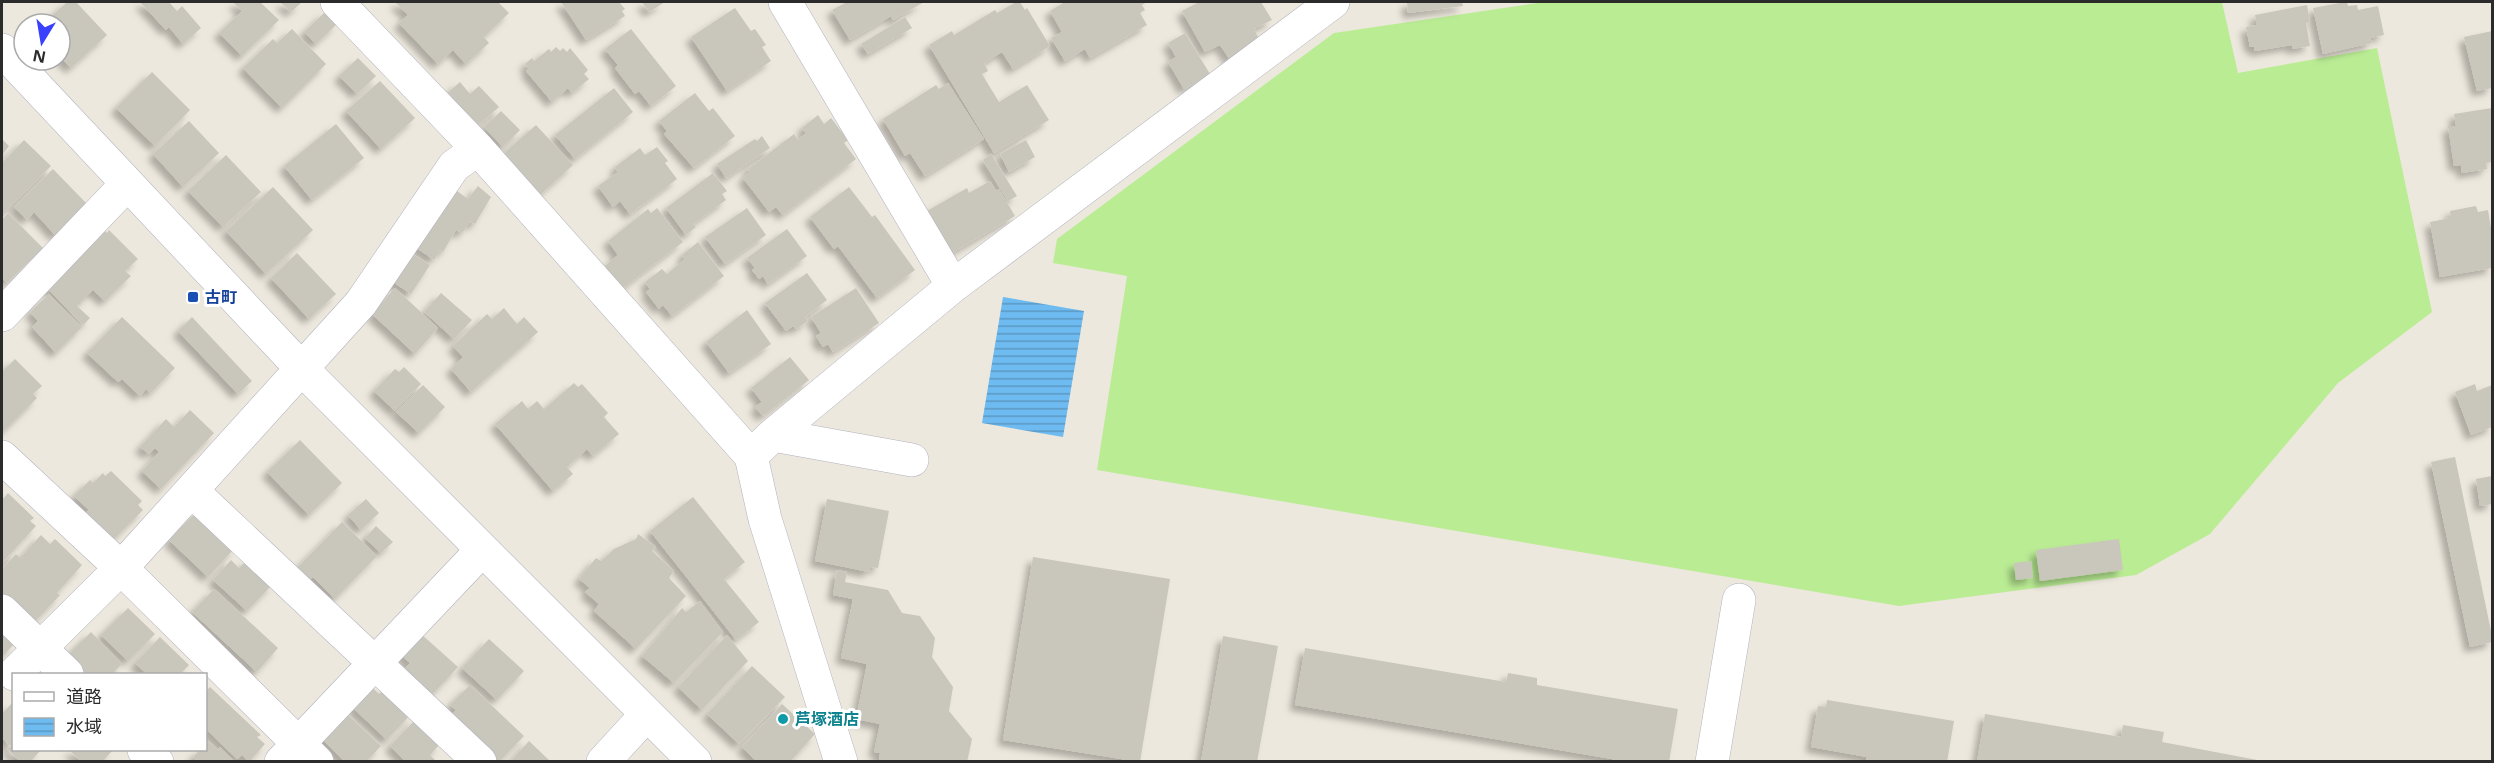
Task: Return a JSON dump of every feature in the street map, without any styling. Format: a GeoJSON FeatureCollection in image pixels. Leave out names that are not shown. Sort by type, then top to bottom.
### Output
{"type":"FeatureCollection","features":[{"type":"Feature","properties":{"kind":"street"},"geometry":{"type":"LineString","coordinates":[[337,2],[762,446],[912,460]]}},
{"type":"Feature","properties":{"kind":"street"},"geometry":{"type":"LineString","coordinates":[[785,2],[953,285]]}},
{"type":"Feature","properties":{"kind":"street"},"geometry":{"type":"LineString","coordinates":[[762,446],[953,285],[1333,2]]}},
{"type":"Feature","properties":{"kind":"street"},"geometry":{"type":"LineString","coordinates":[[2,50],[301,368],[695,762]]}},
{"type":"Feature","properties":{"kind":"street"},"geometry":{"type":"LineString","coordinates":[[16,673],[121,568],[361,303],[454,166],[478,149]]}},
{"type":"Feature","properties":{"kind":"street"},"geometry":{"type":"LineString","coordinates":[[4,307],[127,184]]}},
{"type":"Feature","properties":{"kind":"street"},"geometry":{"type":"LineString","coordinates":[[762,446],[765,519],[841,762]]}},
{"type":"Feature","properties":{"kind":"street"},"geometry":{"type":"LineString","coordinates":[[2,457],[121,568],[299,755],[375,662],[482,550]]}},
{"type":"Feature","properties":{"kind":"street"},"geometry":{"type":"LineString","coordinates":[[192,491],[480,762]]}},
{"type":"Feature","properties":{"kind":"street"},"geometry":{"type":"LineString","coordinates":[[1712,762],[1739,600]]}},
{"type":"Feature","properties":{"kind":"street"},"geometry":{"type":"LineString","coordinates":[[2,611],[65,673]]}},
{"type":"Feature","properties":{"kind":"street"},"geometry":{"type":"LineString","coordinates":[[603,762],[647,714]]}},
{"type":"Feature","properties":{"kind":"street"},"geometry":{"type":"LineString","coordinates":[[145,751],[157,762]]}},
{"type":"Feature","properties":{"kind":"green space"},"geometry":{"type":"Polygon","coordinates":[[[1544,2],[2222,2],[2238,73],[2377,48],[2432,312],[2338,383],[2210,534],[2136,575],[1899,606],[1097,470],[1127,276],[1053,263],[1057,239],[1334,33],[1544,2]]]}},
{"type":"Feature","properties":{"kind":"water"},"geometry":{"type":"Polygon","coordinates":[[[1003,297],[1084,311],[1063,437],[982,423],[1003,297]]]}},
{"type":"Feature","properties":{"kind":"building"},"geometry":{"type":"Polygon","coordinates":[[[67,2],[76,2],[107,35],[72,67],[72,12],[56,12],[67,2]]]}},
{"type":"Feature","properties":{"kind":"building"},"geometry":{"type":"Polygon","coordinates":[[[140,2],[169,2],[177,11],[182,6],[201,28],[183,44],[169,27],[166,30],[140,2]]]}},
{"type":"Feature","properties":{"kind":"building"},"geometry":{"type":"Polygon","coordinates":[[[233,2],[260,2],[279,20],[242,56],[219,33],[242,11],[233,2]]]}},
{"type":"Feature","properties":{"kind":"building"},"geometry":{"type":"Polygon","coordinates":[[[280,2],[302,2],[291,12],[280,2]]]}},
{"type":"Feature","properties":{"kind":"building"},"geometry":{"type":"Polygon","coordinates":[[[395,2],[498,2],[509,13],[484,37],[489,43],[466,64],[453,50],[438,64],[399,23],[408,15],[395,2]]]}},
{"type":"Feature","properties":{"kind":"building"},"geometry":{"type":"Polygon","coordinates":[[[561,2],[619,2],[625,9],[622,11],[625,16],[586,40],[561,2]]]}},
{"type":"Feature","properties":{"kind":"building"},"geometry":{"type":"Polygon","coordinates":[[[642,2],[665,2],[649,12],[642,2]]]}},
{"type":"Feature","properties":{"kind":"building"},"geometry":{"type":"Polygon","coordinates":[[[847,2],[924,2],[893,20],[891,16],[850,40],[832,10],[847,2]]]}},
{"type":"Feature","properties":{"kind":"building"},"geometry":{"type":"Polygon","coordinates":[[[1020,2],[1025,10],[1027,8],[1050,46],[1013,69],[1002,52],[984,63],[988,71],[982,74],[999,102],[1027,85],[1049,120],[994,153],[929,45],[952,31],[954,35],[995,10],[997,13],[1020,2]]]}},
{"type":"Feature","properties":{"kind":"building"},"geometry":{"type":"Polygon","coordinates":[[[1062,2],[1147,2],[1142,5],[1145,10],[1140,13],[1147,25],[1090,58],[1085,49],[1065,61],[1051,38],[1062,32],[1050,11],[1062,2]]]}},
{"type":"Feature","properties":{"kind":"building"},"geometry":{"type":"Polygon","coordinates":[[[1199,2],[1261,2],[1272,20],[1254,29],[1259,39],[1230,60],[1220,45],[1205,52],[1182,11],[1199,2]]]}},
{"type":"Feature","properties":{"kind":"building"},"geometry":{"type":"Polygon","coordinates":[[[1407,2],[1462,2],[1463,6],[1408,13],[1407,2]]]}},
{"type":"Feature","properties":{"kind":"building"},"geometry":{"type":"Polygon","coordinates":[[[2347,2],[2348,6],[2357,5],[2358,10],[2378,6],[2384,35],[2370,38],[2372,43],[2323,54],[2313,8],[2347,2]]]}},
{"type":"Feature","properties":{"kind":"building"},"geometry":{"type":"Polygon","coordinates":[[[2307,5],[2310,22],[2306,23],[2310,46],[2292,49],[2292,45],[2255,51],[2254,47],[2250,47],[2246,27],[2257,25],[2255,15],[2307,5]]]}},
{"type":"Feature","properties":{"kind":"building"},"geometry":{"type":"Polygon","coordinates":[[[735,8],[751,31],[755,29],[766,45],[762,47],[771,61],[727,91],[691,37],[735,8]]]}},
{"type":"Feature","properties":{"kind":"building"},"geometry":{"type":"Polygon","coordinates":[[[325,12],[337,24],[316,44],[304,32],[325,12]]]}},
{"type":"Feature","properties":{"kind":"building"},"geometry":{"type":"Polygon","coordinates":[[[905,17],[912,28],[868,54],[861,44],[905,17]]]}},
{"type":"Feature","properties":{"kind":"building"},"geometry":{"type":"Polygon","coordinates":[[[292,29],[326,64],[282,108],[243,68],[273,39],[277,43],[292,29]]]}},
{"type":"Feature","properties":{"kind":"building"},"geometry":{"type":"Polygon","coordinates":[[[631,29],[676,86],[651,106],[639,91],[635,94],[615,68],[618,65],[605,49],[631,29]]]}},
{"type":"Feature","properties":{"kind":"building"},"geometry":{"type":"Polygon","coordinates":[[[2492,31],[2492,88],[2477,91],[2464,37],[2492,31]]]}},
{"type":"Feature","properties":{"kind":"building"},"geometry":{"type":"Polygon","coordinates":[[[1185,33],[1210,74],[1184,89],[1168,62],[1176,57],[1168,43],[1185,33]]]}},
{"type":"Feature","properties":{"kind":"building"},"geometry":{"type":"Polygon","coordinates":[[[556,47],[560,51],[563,48],[567,52],[570,48],[588,70],[584,74],[589,79],[572,93],[568,88],[552,102],[526,71],[529,69],[525,64],[532,58],[534,61],[549,49],[551,52],[556,47]]]}},
{"type":"Feature","properties":{"kind":"building"},"geometry":{"type":"Polygon","coordinates":[[[358,58],[376,76],[357,94],[339,76],[358,58]]]}},
{"type":"Feature","properties":{"kind":"building"},"geometry":{"type":"Polygon","coordinates":[[[152,72],[190,110],[155,146],[116,108],[152,72]]]}},
{"type":"Feature","properties":{"kind":"building"},"geometry":{"type":"Polygon","coordinates":[[[380,81],[415,118],[381,149],[346,111],[380,81]]]}},
{"type":"Feature","properties":{"kind":"building"},"geometry":{"type":"Polygon","coordinates":[[[460,82],[470,94],[479,86],[499,107],[476,127],[446,94],[460,82]]]}},
{"type":"Feature","properties":{"kind":"building"},"geometry":{"type":"Polygon","coordinates":[[[948,83],[984,139],[925,176],[910,153],[905,156],[883,119],[936,85],[939,89],[948,83]]]}},
{"type":"Feature","properties":{"kind":"building"},"geometry":{"type":"Polygon","coordinates":[[[614,88],[633,112],[575,159],[555,135],[614,88]]]}},
{"type":"Feature","properties":{"kind":"building"},"geometry":{"type":"Polygon","coordinates":[[[695,93],[709,111],[713,108],[735,136],[694,168],[664,134],[667,131],[659,121],[695,93]]]}},
{"type":"Feature","properties":{"kind":"building"},"geometry":{"type":"Polygon","coordinates":[[[2492,108],[2492,162],[2486,163],[2487,169],[2462,173],[2461,165],[2454,166],[2448,126],[2456,126],[2454,114],[2492,108]]]}},
{"type":"Feature","properties":{"kind":"building"},"geometry":{"type":"Polygon","coordinates":[[[501,111],[520,130],[503,147],[484,127],[501,111]]]}},
{"type":"Feature","properties":{"kind":"building"},"geometry":{"type":"Polygon","coordinates":[[[818,115],[824,124],[831,118],[848,140],[844,143],[856,159],[783,215],[776,207],[769,212],[743,178],[750,172],[748,169],[794,134],[798,140],[806,133],[802,128],[818,115]]]}},
{"type":"Feature","properties":{"kind":"building"},"geometry":{"type":"Polygon","coordinates":[[[189,121],[219,153],[183,187],[153,154],[189,121]]]}},
{"type":"Feature","properties":{"kind":"building"},"geometry":{"type":"Polygon","coordinates":[[[336,124],[364,158],[312,200],[284,166],[336,124]]]}},
{"type":"Feature","properties":{"kind":"building"},"geometry":{"type":"Polygon","coordinates":[[[536,125],[573,165],[540,195],[503,154],[536,125]]]}},
{"type":"Feature","properties":{"kind":"building"},"geometry":{"type":"Polygon","coordinates":[[[762,136],[770,148],[726,178],[717,164],[762,136]]]}},
{"type":"Feature","properties":{"kind":"building"},"geometry":{"type":"Polygon","coordinates":[[[2,139],[9,146],[2,155],[2,139]]]}},
{"type":"Feature","properties":{"kind":"building"},"geometry":{"type":"Polygon","coordinates":[[[24,140],[51,166],[2,215],[2,163],[24,140]]]}},
{"type":"Feature","properties":{"kind":"building"},"geometry":{"type":"Polygon","coordinates":[[[1026,140],[1035,157],[1009,172],[1000,154],[1026,140]]]}},
{"type":"Feature","properties":{"kind":"building"},"geometry":{"type":"Polygon","coordinates":[[[657,147],[668,161],[665,163],[677,179],[630,214],[620,201],[613,207],[598,186],[618,172],[615,167],[640,148],[645,155],[657,147]]]}},
{"type":"Feature","properties":{"kind":"building"},"geometry":{"type":"Polygon","coordinates":[[[991,154],[1017,196],[1008,201],[983,160],[991,154]]]}},
{"type":"Feature","properties":{"kind":"building"},"geometry":{"type":"Polygon","coordinates":[[[226,155],[261,192],[223,227],[188,191],[226,155]]]}},
{"type":"Feature","properties":{"kind":"building"},"geometry":{"type":"Polygon","coordinates":[[[53,169],[88,205],[56,236],[34,212],[27,220],[14,207],[53,169]]]}},
{"type":"Feature","properties":{"kind":"building"},"geometry":{"type":"Polygon","coordinates":[[[713,173],[727,191],[722,194],[726,200],[693,224],[696,227],[686,235],[666,208],[713,173]]]}},
{"type":"Feature","properties":{"kind":"building"},"geometry":{"type":"Polygon","coordinates":[[[990,181],[996,191],[999,189],[1015,216],[952,253],[927,211],[967,188],[969,193],[990,181]]]}},
{"type":"Feature","properties":{"kind":"building"},"geometry":{"type":"Polygon","coordinates":[[[478,186],[491,197],[475,224],[470,222],[462,233],[456,230],[443,252],[440,250],[434,260],[415,247],[434,216],[438,219],[457,191],[468,199],[478,186]]]}},
{"type":"Feature","properties":{"kind":"building"},"geometry":{"type":"Polygon","coordinates":[[[273,187],[313,230],[266,274],[226,231],[273,187]]]}},
{"type":"Feature","properties":{"kind":"building"},"geometry":{"type":"Polygon","coordinates":[[[849,187],[872,217],[875,215],[915,270],[877,298],[838,246],[834,249],[810,217],[849,187]]]}},
{"type":"Feature","properties":{"kind":"building"},"geometry":{"type":"Polygon","coordinates":[[[2476,206],[2478,212],[2488,210],[2492,234],[2492,268],[2440,277],[2430,222],[2451,218],[2450,211],[2476,206]]]}},
{"type":"Feature","properties":{"kind":"building"},"geometry":{"type":"Polygon","coordinates":[[[657,208],[683,242],[623,288],[605,266],[618,255],[608,241],[648,209],[651,213],[657,208]]]}},
{"type":"Feature","properties":{"kind":"building"},"geometry":{"type":"Polygon","coordinates":[[[747,208],[766,235],[725,264],[705,237],[747,208]]]}},
{"type":"Feature","properties":{"kind":"building"},"geometry":{"type":"Polygon","coordinates":[[[8,213],[43,248],[7,283],[2,278],[2,220],[8,213]]]}},
{"type":"Feature","properties":{"kind":"building"},"geometry":{"type":"Polygon","coordinates":[[[787,229],[807,256],[768,284],[763,276],[759,279],[752,270],[755,268],[747,258],[787,229]]]}},
{"type":"Feature","properties":{"kind":"building"},"geometry":{"type":"Polygon","coordinates":[[[104,230],[107,233],[109,230],[138,259],[125,271],[131,276],[105,301],[93,290],[77,306],[90,318],[83,325],[48,289],[104,230]]]}},
{"type":"Feature","properties":{"kind":"building"},"geometry":{"type":"Polygon","coordinates":[[[698,242],[724,276],[672,316],[663,305],[659,309],[646,292],[650,289],[645,282],[662,269],[667,274],[685,259],[682,255],[698,242]]]}},
{"type":"Feature","properties":{"kind":"building"},"geometry":{"type":"Polygon","coordinates":[[[410,252],[430,265],[411,294],[390,280],[410,252]]]}},
{"type":"Feature","properties":{"kind":"building"},"geometry":{"type":"Polygon","coordinates":[[[297,253],[336,294],[309,319],[271,278],[297,253]]]}},
{"type":"Feature","properties":{"kind":"building"},"geometry":{"type":"Polygon","coordinates":[[[807,273],[827,300],[805,317],[808,321],[796,329],[793,326],[786,331],[765,303],[807,273]]]}},
{"type":"Feature","properties":{"kind":"building"},"geometry":{"type":"Polygon","coordinates":[[[395,288],[438,328],[415,354],[372,314],[395,288]]]}},
{"type":"Feature","properties":{"kind":"building"},"geometry":{"type":"Polygon","coordinates":[[[856,288],[879,323],[833,352],[828,344],[823,347],[816,336],[821,333],[811,317],[856,288]]]}},
{"type":"Feature","properties":{"kind":"building"},"geometry":{"type":"Polygon","coordinates":[[[441,293],[472,320],[454,339],[424,312],[441,293]]]}},
{"type":"Feature","properties":{"kind":"building"},"geometry":{"type":"Polygon","coordinates":[[[49,294],[82,327],[56,353],[32,327],[38,321],[30,312],[49,294]]]}},
{"type":"Feature","properties":{"kind":"building"},"geometry":{"type":"Polygon","coordinates":[[[504,308],[517,324],[524,317],[538,332],[471,392],[451,369],[463,357],[453,346],[487,314],[492,319],[504,308]]]}},
{"type":"Feature","properties":{"kind":"building"},"geometry":{"type":"Polygon","coordinates":[[[747,310],[771,344],[729,373],[706,342],[747,310]]]}},
{"type":"Feature","properties":{"kind":"building"},"geometry":{"type":"Polygon","coordinates":[[[122,317],[175,368],[151,393],[146,389],[140,396],[122,379],[118,382],[87,353],[122,317]]]}},
{"type":"Feature","properties":{"kind":"building"},"geometry":{"type":"Polygon","coordinates":[[[192,317],[252,381],[238,394],[178,331],[192,317]]]}},
{"type":"Feature","properties":{"kind":"building"},"geometry":{"type":"Polygon","coordinates":[[[790,357],[809,380],[763,416],[755,407],[762,402],[751,388],[790,357]]]}},
{"type":"Feature","properties":{"kind":"building"},"geometry":{"type":"Polygon","coordinates":[[[15,359],[42,386],[33,394],[37,398],[3,432],[2,372],[15,359]]]}},
{"type":"Feature","properties":{"kind":"building"},"geometry":{"type":"Polygon","coordinates":[[[404,367],[421,384],[395,411],[374,391],[395,369],[399,372],[404,367]]]}},
{"type":"Feature","properties":{"kind":"building"},"geometry":{"type":"Polygon","coordinates":[[[574,383],[578,387],[582,384],[608,413],[604,417],[619,434],[593,456],[587,449],[567,467],[573,474],[553,491],[495,424],[522,401],[528,409],[537,401],[544,409],[574,383]]]}},
{"type":"Feature","properties":{"kind":"building"},"geometry":{"type":"Polygon","coordinates":[[[2475,384],[2477,391],[2492,385],[2492,427],[2471,435],[2455,392],[2475,384]]]}},
{"type":"Feature","properties":{"kind":"building"},"geometry":{"type":"Polygon","coordinates":[[[423,385],[445,407],[419,433],[396,412],[423,385]]]}},
{"type":"Feature","properties":{"kind":"building"},"geometry":{"type":"Polygon","coordinates":[[[190,410],[214,433],[161,489],[142,471],[159,452],[155,448],[149,454],[140,447],[166,419],[174,427],[190,410]]]}},
{"type":"Feature","properties":{"kind":"building"},"geometry":{"type":"Polygon","coordinates":[[[300,440],[342,483],[309,515],[267,472],[300,440]]]}},
{"type":"Feature","properties":{"kind":"building"},"geometry":{"type":"Polygon","coordinates":[[[2455,457],[2492,636],[2492,642],[2470,647],[2431,462],[2455,457]]]}},
{"type":"Feature","properties":{"kind":"building"},"geometry":{"type":"Polygon","coordinates":[[[111,471],[142,501],[138,505],[143,510],[112,541],[84,514],[89,510],[74,496],[90,480],[93,483],[103,473],[105,476],[111,471]]]}},
{"type":"Feature","properties":{"kind":"building"},"geometry":{"type":"Polygon","coordinates":[[[2492,476],[2492,504],[2480,506],[2476,479],[2492,476]]]}},
{"type":"Feature","properties":{"kind":"building"},"geometry":{"type":"Polygon","coordinates":[[[8,493],[34,518],[30,521],[36,526],[2,563],[2,513],[4,511],[2,500],[8,493]]]}},
{"type":"Feature","properties":{"kind":"building"},"geometry":{"type":"Polygon","coordinates":[[[693,497],[745,562],[724,579],[759,622],[736,640],[650,531],[693,497]]]}},
{"type":"Feature","properties":{"kind":"building"},"geometry":{"type":"Polygon","coordinates":[[[366,499],[379,513],[361,530],[348,515],[366,499]]]}},
{"type":"Feature","properties":{"kind":"building"},"geometry":{"type":"Polygon","coordinates":[[[827,499],[889,511],[878,568],[870,567],[869,572],[815,561],[827,499]]]}},
{"type":"Feature","properties":{"kind":"building"},"geometry":{"type":"Polygon","coordinates":[[[192,516],[202,516],[235,548],[208,577],[169,540],[192,516]]]}},
{"type":"Feature","properties":{"kind":"building"},"geometry":{"type":"Polygon","coordinates":[[[342,522],[377,556],[335,599],[313,577],[309,581],[296,569],[342,522]]]}},
{"type":"Feature","properties":{"kind":"building"},"geometry":{"type":"Polygon","coordinates":[[[376,526],[393,542],[381,553],[365,538],[376,526]]]}},
{"type":"Feature","properties":{"kind":"building"},"geometry":{"type":"Polygon","coordinates":[[[638,534],[656,547],[652,551],[674,571],[669,578],[686,596],[636,649],[594,611],[599,604],[585,592],[590,588],[579,579],[596,558],[601,561],[614,549],[636,539],[638,534]]]}},
{"type":"Feature","properties":{"kind":"building"},"geometry":{"type":"Polygon","coordinates":[[[41,535],[50,544],[55,539],[82,565],[57,593],[60,595],[30,627],[2,601],[2,569],[16,554],[20,558],[41,535]]]}},
{"type":"Feature","properties":{"kind":"building"},"geometry":{"type":"Polygon","coordinates":[[[2119,539],[2123,570],[2040,581],[2036,550],[2119,539]]]}},
{"type":"Feature","properties":{"kind":"building"},"geometry":{"type":"Polygon","coordinates":[[[1033,557],[1170,579],[1140,762],[1003,740],[1033,557]]]}},
{"type":"Feature","properties":{"kind":"building"},"geometry":{"type":"Polygon","coordinates":[[[231,560],[239,568],[247,560],[273,584],[247,611],[213,580],[231,560]]]}},
{"type":"Feature","properties":{"kind":"building"},"geometry":{"type":"Polygon","coordinates":[[[2031,561],[2033,578],[2016,580],[2014,563],[2031,561]]]}},
{"type":"Feature","properties":{"kind":"building"},"geometry":{"type":"Polygon","coordinates":[[[837,570],[847,572],[845,582],[888,590],[902,613],[920,616],[935,638],[932,657],[953,687],[949,711],[972,739],[967,762],[879,762],[880,753],[874,752],[880,724],[856,719],[867,664],[841,658],[853,599],[833,595],[837,570]]]}},
{"type":"Feature","properties":{"kind":"building"},"geometry":{"type":"Polygon","coordinates":[[[214,589],[278,648],[257,672],[192,612],[214,589]]]}},
{"type":"Feature","properties":{"kind":"building"},"geometry":{"type":"Polygon","coordinates":[[[700,601],[723,632],[674,683],[642,656],[682,608],[686,612],[700,601]]]}},
{"type":"Feature","properties":{"kind":"building"},"geometry":{"type":"Polygon","coordinates":[[[128,608],[155,634],[128,661],[101,635],[128,608]]]}},
{"type":"Feature","properties":{"kind":"building"},"geometry":{"type":"Polygon","coordinates":[[[91,632],[122,664],[113,673],[82,673],[66,657],[91,632]]]}},
{"type":"Feature","properties":{"kind":"building"},"geometry":{"type":"Polygon","coordinates":[[[2,633],[14,644],[2,657],[2,633]]]}},
{"type":"Feature","properties":{"kind":"building"},"geometry":{"type":"Polygon","coordinates":[[[420,633],[458,667],[433,694],[427,689],[424,693],[401,672],[410,663],[400,654],[420,633]]]}},
{"type":"Feature","properties":{"kind":"building"},"geometry":{"type":"Polygon","coordinates":[[[727,635],[748,661],[702,710],[678,687],[727,635]]]}},
{"type":"Feature","properties":{"kind":"building"},"geometry":{"type":"Polygon","coordinates":[[[1223,636],[1278,646],[1257,762],[1201,762],[1223,636]]]}},
{"type":"Feature","properties":{"kind":"building"},"geometry":{"type":"Polygon","coordinates":[[[160,637],[189,665],[181,673],[146,673],[135,663],[160,637]]]}},
{"type":"Feature","properties":{"kind":"building"},"geometry":{"type":"Polygon","coordinates":[[[489,639],[524,671],[497,700],[462,668],[489,639]]]}},
{"type":"Feature","properties":{"kind":"building"},"geometry":{"type":"Polygon","coordinates":[[[1305,648],[1506,682],[1508,673],[1537,678],[1537,685],[1678,709],[1669,762],[1612,762],[1612,759],[1295,705],[1305,648]]]}},
{"type":"Feature","properties":{"kind":"building"},"geometry":{"type":"Polygon","coordinates":[[[752,666],[785,697],[739,744],[707,714],[752,666]]]}},
{"type":"Feature","properties":{"kind":"building"},"geometry":{"type":"Polygon","coordinates":[[[470,685],[524,736],[499,762],[450,716],[456,710],[450,705],[470,685]]]}},
{"type":"Feature","properties":{"kind":"building"},"geometry":{"type":"Polygon","coordinates":[[[210,687],[261,735],[257,737],[265,744],[249,762],[242,755],[237,759],[207,730],[207,690],[210,687]]]}},
{"type":"Feature","properties":{"kind":"building"},"geometry":{"type":"Polygon","coordinates":[[[372,687],[379,694],[384,689],[411,714],[387,740],[352,707],[372,687]]]}},
{"type":"Feature","properties":{"kind":"building"},"geometry":{"type":"Polygon","coordinates":[[[1827,700],[1954,721],[1947,762],[1866,762],[1867,757],[1811,747],[1818,706],[1826,707],[1827,700]]]}},
{"type":"Feature","properties":{"kind":"building"},"geometry":{"type":"Polygon","coordinates":[[[12,703],[12,751],[40,751],[30,762],[21,762],[7,749],[11,746],[2,738],[2,714],[12,703]]]}},
{"type":"Feature","properties":{"kind":"building","name":"芦塚酒店"},"geometry":{"type":"Polygon","coordinates":[[[782,704],[815,734],[790,762],[757,762],[742,747],[782,704]]]}},
{"type":"Feature","properties":{"kind":"building"},"geometry":{"type":"Polygon","coordinates":[[[345,712],[381,746],[366,762],[345,762],[320,737],[345,712]]]}},
{"type":"Feature","properties":{"kind":"building"},"geometry":{"type":"Polygon","coordinates":[[[1985,714],[2121,737],[2123,725],[2164,732],[2162,742],[2268,762],[1977,762],[1985,714]]]}},
{"type":"Feature","properties":{"kind":"building"},"geometry":{"type":"Polygon","coordinates":[[[415,720],[440,744],[430,755],[437,762],[406,762],[390,746],[415,720]]]}},
{"type":"Feature","properties":{"kind":"building"},"geometry":{"type":"Polygon","coordinates":[[[208,741],[218,750],[220,747],[235,762],[198,762],[193,757],[199,751],[207,751],[208,741]]]}},
{"type":"Feature","properties":{"kind":"building"},"geometry":{"type":"Polygon","coordinates":[[[529,741],[551,762],[510,762],[529,741]]]}},
{"type":"Feature","properties":{"kind":"building"},"geometry":{"type":"Polygon","coordinates":[[[70,751],[112,751],[102,762],[82,762],[70,751]]]}},
{"type":"Feature","properties":{"kind":"place","name":"古町"},"geometry":{"type":"Point","coordinates":[193,297]}},
{"type":"Feature","properties":{"kind":"place","name":"芦塚酒店"},"geometry":{"type":"Point","coordinates":[783,719]}}]}
